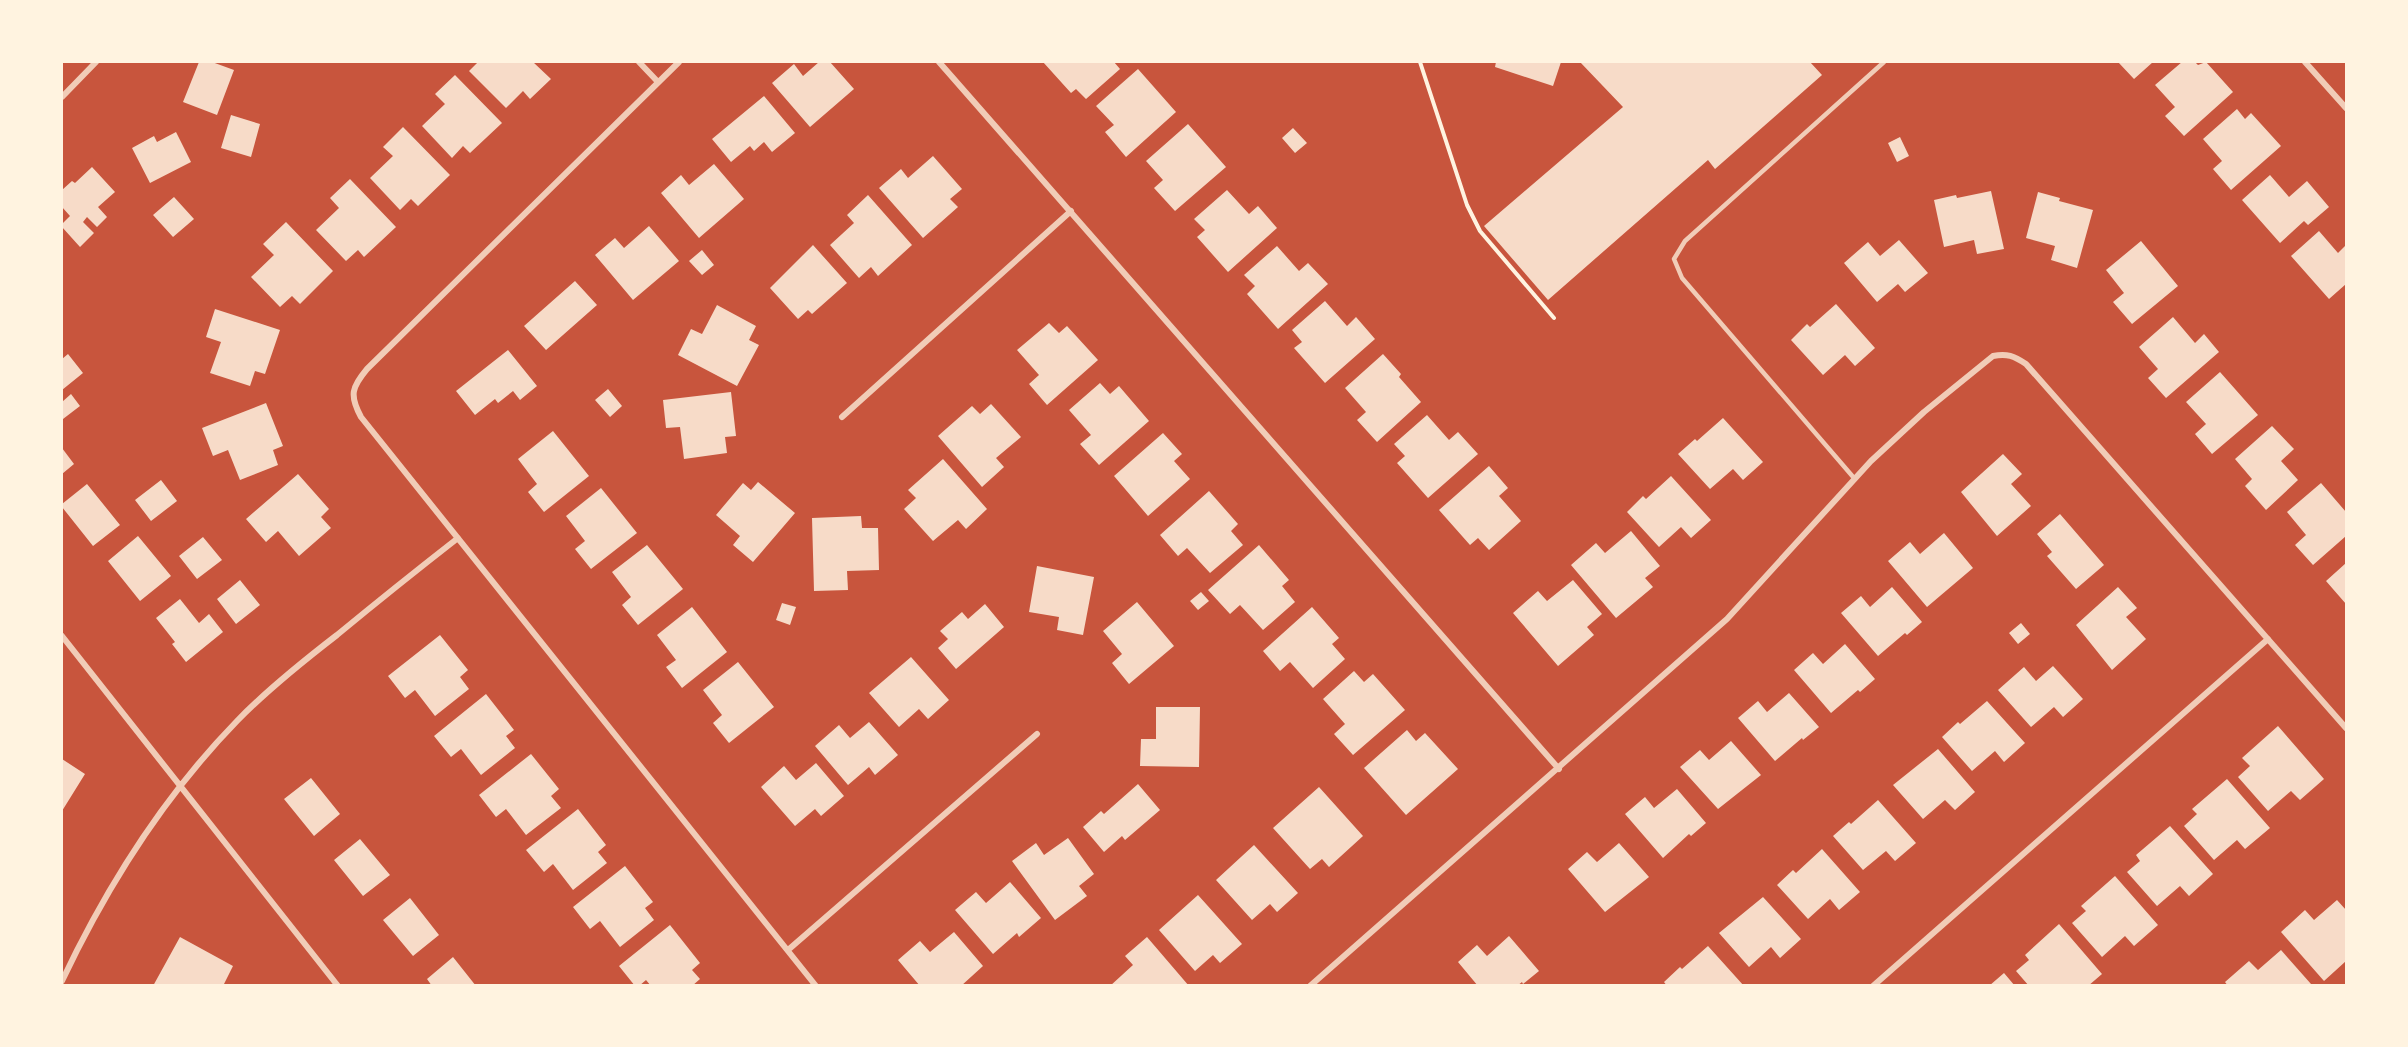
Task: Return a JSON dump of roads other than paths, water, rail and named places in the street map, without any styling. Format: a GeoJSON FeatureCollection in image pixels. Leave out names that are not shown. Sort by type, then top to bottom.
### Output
{"type":"FeatureCollection","features":[{"type":"Feature","properties":{"kind":"street"},"geometry":{"type":"LineString","coordinates":[[62,97],[96,62]]}},
{"type":"Feature","properties":{"kind":"street"},"geometry":{"type":"LineString","coordinates":[[639,62],[658,82]]}},
{"type":"Feature","properties":{"kind":"street"},"geometry":{"type":"LineString","coordinates":[[679,62],[367,369],[356,382],[352,394],[354,405],[361,417],[816,986]]}},
{"type":"Feature","properties":{"kind":"street"},"geometry":{"type":"LineString","coordinates":[[939,62],[1559,769]]}},
{"type":"Feature","properties":{"kind":"street"},"geometry":{"type":"LineString","coordinates":[[2305,62],[2346,108]]}},
{"type":"Feature","properties":{"kind":"street"},"geometry":{"type":"LineString","coordinates":[[842,417],[1071,211]]}},
{"type":"Feature","properties":{"kind":"street"},"geometry":{"type":"LineString","coordinates":[[1310,986],[1727,620],[1854,478],[1924,412],[1993,356],[2004,354],[2016,357],[2026,364],[2346,728]]}},
{"type":"Feature","properties":{"kind":"street"},"geometry":{"type":"LineString","coordinates":[[62,981],[81,940],[129,858],[202,758],[278,683],[458,538]]}},
{"type":"Feature","properties":{"kind":"street"},"geometry":{"type":"LineString","coordinates":[[62,636],[338,986]]}},
{"type":"Feature","properties":{"kind":"street"},"geometry":{"type":"LineString","coordinates":[[1873,986],[2268,639]]}},
{"type":"Feature","properties":{"kind":"street"},"geometry":{"type":"LineString","coordinates":[[788,950],[1037,734]]}},
{"type":"Feature","properties":{"kind":"lane"},"geometry":{"type":"LineString","coordinates":[[1854,478],[1682,278],[1674,259],[1684,241],[1884,62]]}}]}
